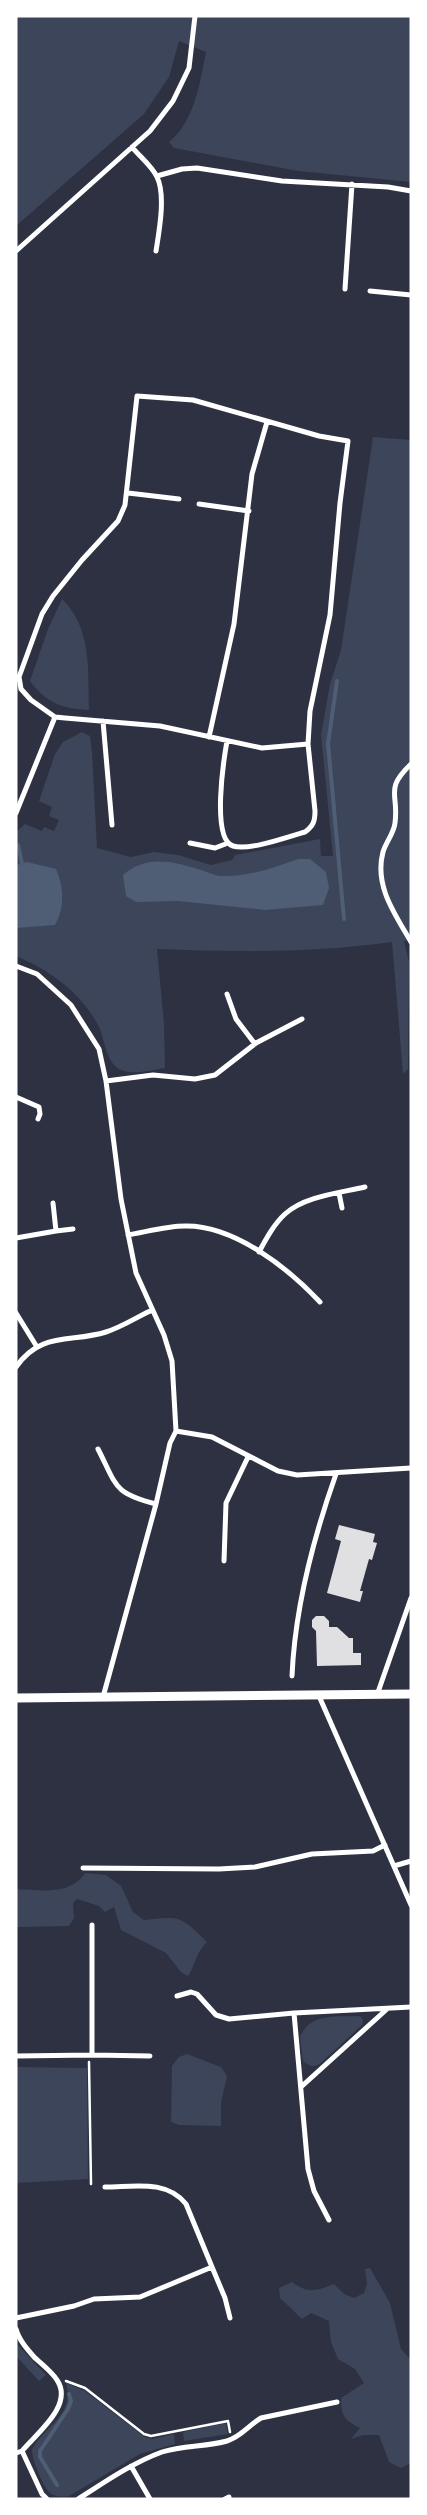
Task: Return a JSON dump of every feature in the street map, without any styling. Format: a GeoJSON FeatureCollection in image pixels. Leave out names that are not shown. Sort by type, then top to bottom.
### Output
{"type":"FeatureCollection","features":[{"type":"Feature","properties":{"kind":"street"},"geometry":{"type":"LineString","coordinates":[[16,251],[150,131],[173,101],[189,68],[195,16]]}},
{"type":"Feature","properties":{"kind":"street"},"geometry":{"type":"LineString","coordinates":[[132,147],[157,176],[160,187],[161,214],[156,251]]}},
{"type":"Feature","properties":{"kind":"street"},"geometry":{"type":"LineString","coordinates":[[157,176],[182,169],[197,168],[274,180],[352,184],[411,191]]}},
{"type":"Feature","properties":{"kind":"street"},"geometry":{"type":"LineString","coordinates":[[345,289],[352,184]]}},
{"type":"Feature","properties":{"kind":"street"},"geometry":{"type":"LineString","coordinates":[[370,291],[411,295]]}},
{"type":"Feature","properties":{"kind":"street"},"geometry":{"type":"LineString","coordinates":[[227,741],[221,776],[221,794],[222,825],[228,843],[232,846],[248,846],[305,832],[310,828],[315,821],[315,811],[308,744],[310,710],[330,615],[348,441],[319,436],[192,400],[137,396],[128,493],[118,521],[82,560],[53,596],[42,614],[19,677],[21,689],[31,700],[55,716],[160,726],[262,748],[308,744]]}},
{"type":"Feature","properties":{"kind":"street"},"geometry":{"type":"LineString","coordinates":[[210,737],[231,639],[252,474],[267,422]]}},
{"type":"Feature","properties":{"kind":"street"},"geometry":{"type":"LineString","coordinates":[[128,493],[179,499]]}},
{"type":"Feature","properties":{"kind":"street"},"geometry":{"type":"LineString","coordinates":[[199,504],[248,511]]}},
{"type":"Feature","properties":{"kind":"street"},"geometry":{"type":"LineString","coordinates":[[16,812],[55,716]]}},
{"type":"Feature","properties":{"kind":"street"},"geometry":{"type":"LineString","coordinates":[[103,721],[112,825]]}},
{"type":"Feature","properties":{"kind":"street"},"geometry":{"type":"LineString","coordinates":[[411,764],[398,777],[394,786],[395,826],[381,863],[384,891],[389,905],[411,942]]}},
{"type":"Feature","properties":{"kind":"street"},"geometry":{"type":"LineString","coordinates":[[190,843],[215,848],[228,843]]}},
{"type":"Feature","properties":{"kind":"street"},"geometry":{"type":"LineString","coordinates":[[16,966],[37,974],[71,1005],[98,1049],[106,1081],[128,1235],[136,1274],[164,1334],[172,1361],[176,1431],[170,1443],[156,1504],[103,1697]]}},
{"type":"Feature","properties":{"kind":"street"},"geometry":{"type":"LineString","coordinates":[[227,994],[236,1019],[255,1044]]}},
{"type":"Feature","properties":{"kind":"street"},"geometry":{"type":"LineString","coordinates":[[106,1081],[153,1075],[195,1079],[215,1075],[255,1044],[302,1019]]}},
{"type":"Feature","properties":{"kind":"street"},"geometry":{"type":"LineString","coordinates":[[16,1097],[38,1107],[40,1114],[38,1119]]}},
{"type":"Feature","properties":{"kind":"street"},"geometry":{"type":"LineString","coordinates":[[259,1252],[270,1232],[285,1214],[299,1204],[365,1187]]}},
{"type":"Feature","properties":{"kind":"street"},"geometry":{"type":"LineString","coordinates":[[339,1193],[342,1208]]}},
{"type":"Feature","properties":{"kind":"street"},"geometry":{"type":"LineString","coordinates":[[53,1203],[56,1231]]}},
{"type":"Feature","properties":{"kind":"street"},"geometry":{"type":"LineString","coordinates":[[128,1235],[184,1226],[214,1230],[259,1252],[286,1268],[320,1302]]}},
{"type":"Feature","properties":{"kind":"street"},"geometry":{"type":"LineString","coordinates":[[16,1238],[73,1228]]}},
{"type":"Feature","properties":{"kind":"street"},"geometry":{"type":"LineString","coordinates":[[16,1367],[28,1353],[58,1338],[108,1331],[152,1310]]}},
{"type":"Feature","properties":{"kind":"street"},"geometry":{"type":"LineString","coordinates":[[16,1314],[37,1347]]}},
{"type":"Feature","properties":{"kind":"street"},"geometry":{"type":"LineString","coordinates":[[176,1431],[212,1437],[278,1471],[297,1475],[411,1468]]}},
{"type":"Feature","properties":{"kind":"street"},"geometry":{"type":"LineString","coordinates":[[98,1449],[122,1492],[156,1504]]}},
{"type":"Feature","properties":{"kind":"street"},"geometry":{"type":"LineString","coordinates":[[224,1561],[226,1504],[248,1457]]}},
{"type":"Feature","properties":{"kind":"street"},"geometry":{"type":"LineString","coordinates":[[292,1676],[295,1634],[310,1558],[336,1474]]}},
{"type":"Feature","properties":{"kind":"street"},"geometry":{"type":"LineString","coordinates":[[377,1695],[411,1598]]}},
{"type":"Feature","properties":{"kind":"street"},"geometry":{"type":"LineString","coordinates":[[16,1698],[411,1694]]}},
{"type":"Feature","properties":{"kind":"street"},"geometry":{"type":"LineString","coordinates":[[319,1696],[411,1905]]}},
{"type":"Feature","properties":{"kind":"street"},"geometry":{"type":"LineString","coordinates":[[83,1868],[219,1869],[255,1866],[312,1854],[372,1850],[385,1845]]}},
{"type":"Feature","properties":{"kind":"street"},"geometry":{"type":"LineString","coordinates":[[394,1866],[411,1861]]}},
{"type":"Feature","properties":{"kind":"street"},"geometry":{"type":"LineString","coordinates":[[90,2055],[92,1925]]}},
{"type":"Feature","properties":{"kind":"street"},"geometry":{"type":"LineString","coordinates":[[176,1996],[191,1992],[197,1994],[216,2015],[231,2019],[294,2013],[411,2007]]}},
{"type":"Feature","properties":{"kind":"street"},"geometry":{"type":"LineString","coordinates":[[302,2087],[388,2008]]}},
{"type":"Feature","properties":{"kind":"street"},"geometry":{"type":"LineString","coordinates":[[294,2013],[308,2169],[314,2192],[329,2220]]}},
{"type":"Feature","properties":{"kind":"street"},"geometry":{"type":"LineString","coordinates":[[16,2056],[150,2056]]}},
{"type":"Feature","properties":{"kind":"street"},"geometry":{"type":"LineString","coordinates":[[105,2187],[155,2186],[170,2190],[179,2196],[186,2204],[225,2298],[230,2318]]}},
{"type":"Feature","properties":{"kind":"street"},"geometry":{"type":"LineString","coordinates":[[16,2318],[74,2306],[94,2299],[140,2297],[212,2267]]}},
{"type":"Feature","properties":{"kind":"street"},"geometry":{"type":"LineString","coordinates":[[16,2329],[27,2350],[58,2380],[62,2391],[61,2403],[19,2452],[42,2494],[47,2499]]}},
{"type":"Feature","properties":{"kind":"street"},"geometry":{"type":"LineString","coordinates":[[78,2499],[131,2466],[163,2452],[232,2439],[242,2434],[250,2424],[262,2418],[337,2402]]}},
{"type":"Feature","properties":{"kind":"street"},"geometry":{"type":"LineString","coordinates":[[131,2466],[150,2499]]}},
{"type":"Feature","properties":{"kind":"path"},"geometry":{"type":"LineString","coordinates":[[90,2055],[91,2184]]}},
{"type":"Feature","properties":{"kind":"path"},"geometry":{"type":"LineString","coordinates":[[58,2380],[74,2383],[85,2388],[144,2434],[151,2436],[228,2421],[232,2439]]}},
{"type":"Feature","properties":{"kind":"shaded area"},"geometry":{"type":"Polygon","coordinates":[[[16,16],[411,16],[411,182],[298,171],[174,148],[169,142],[178,133],[191,112],[199,88],[206,52],[179,41],[169,77],[144,114],[16,226],[16,16]]]}},
{"type":"Feature","properties":{"kind":"shaded area"},"geometry":{"type":"Polygon","coordinates":[[[373,437],[411,440],[411,940],[404,941],[409,962],[408,1069],[403,1074],[392,942],[362,946],[274,951],[157,949],[164,1023],[165,1068],[142,1072],[124,1071],[111,1061],[98,1025],[73,992],[41,968],[16,956],[16,832],[25,824],[42,831],[44,827],[54,831],[59,820],[49,816],[52,807],[39,801],[55,754],[63,742],[82,732],[90,736],[97,848],[131,857],[154,852],[178,855],[211,865],[232,860],[235,855],[320,839],[321,856],[333,856],[321,735],[330,684],[341,650],[373,437]]]}},
{"type":"Feature","properties":{"kind":"shaded area"},"geometry":{"type":"Polygon","coordinates":[[[62,599],[72,610],[79,623],[83,637],[88,665],[89,710],[63,706],[49,700],[30,681],[48,629],[62,599]]]}},
{"type":"Feature","properties":{"kind":"shaded area"},"geometry":{"type":"Polygon","coordinates":[[[298,859],[310,859],[326,872],[329,888],[323,905],[265,910],[178,901],[136,902],[126,896],[123,875],[141,864],[150,862],[168,862],[220,876],[230,876],[260,871],[298,859]]]}},
{"type":"Feature","properties":{"kind":"shaded area"},"geometry":{"type":"Polygon","coordinates":[[[27,862],[56,869],[61,883],[62,904],[55,925],[16,928],[16,865],[27,862]]]}},
{"type":"Feature","properties":{"kind":"shaded area"},"geometry":{"type":"Polygon","coordinates":[[[85,1873],[106,1875],[121,1886],[133,1912],[144,1920],[174,1918],[180,1920],[191,1927],[207,1942],[198,1954],[189,1975],[187,1976],[181,1972],[166,1953],[121,1930],[114,1907],[105,1912],[99,1906],[77,1899],[73,1903],[74,1918],[69,1926],[16,1927],[16,1889],[54,1890],[63,1888],[79,1880],[85,1873]]]}},
{"type":"Feature","properties":{"kind":"shaded area"},"geometry":{"type":"Polygon","coordinates":[[[360,2016],[363,2020],[362,2025],[322,2062],[312,2066],[303,2061],[300,2037],[310,2023],[325,2017],[360,2016]]]}},
{"type":"Feature","properties":{"kind":"shaded area"},"geometry":{"type":"Polygon","coordinates":[[[187,2054],[221,2067],[227,2076],[221,2103],[221,2126],[179,2125],[171,2122],[172,2066],[179,2057],[187,2054]]]}},
{"type":"Feature","properties":{"kind":"shaded area"},"geometry":{"type":"Polygon","coordinates":[[[16,2067],[87,2068],[88,2179],[16,2183],[16,2067]]]}},
{"type":"Feature","properties":{"kind":"shaded area"},"geometry":{"type":"Polygon","coordinates":[[[370,2268],[390,2303],[401,2349],[411,2360],[411,2463],[401,2468],[389,2462],[379,2435],[363,2435],[351,2439],[360,2428],[344,2417],[341,2398],[364,2383],[355,2369],[338,2359],[331,2342],[329,2321],[311,2313],[302,2319],[280,2298],[279,2288],[292,2282],[308,2290],[334,2284],[344,2294],[354,2298],[364,2293],[367,2284],[365,2269],[370,2268]]]}},
{"type":"Feature","properties":{"kind":"shaded area"},"geometry":{"type":"Polygon","coordinates":[[[16,2343],[46,2375],[39,2381],[16,2356],[16,2343]]]}},
{"type":"Feature","properties":{"kind":"shaded area"},"geometry":{"type":"Polygon","coordinates":[[[66,2383],[85,2391],[145,2437],[152,2439],[174,2434],[175,2444],[140,2454],[69,2496],[51,2494],[46,2489],[41,2478],[32,2450],[63,2412],[68,2395],[66,2383]]]}},
{"type":"Feature","properties":{"kind":"shaded area"},"geometry":{"type":"Polygon","coordinates":[[[226,2423],[228,2434],[184,2441],[183,2432],[226,2423]]]}},
{"type":"Feature","properties":{"kind":"building"},"geometry":{"type":"Polygon","coordinates":[[[339,1525],[375,1534],[373,1542],[377,1543],[372,1560],[369,1559],[360,1591],[363,1591],[360,1602],[327,1593],[341,1541],[335,1539],[339,1525]]]}},
{"type":"Feature","properties":{"kind":"building"},"geometry":{"type":"Polygon","coordinates":[[[316,1616],[324,1616],[329,1621],[329,1627],[337,1627],[349,1638],[353,1638],[353,1653],[361,1653],[361,1665],[317,1666],[316,1631],[312,1627],[312,1620],[316,1616]]]}},
{"type":"Feature","properties":{"kind":"waterway"},"geometry":{"type":"LineString","coordinates":[[334,808],[328,744],[337,681]]}},
{"type":"Feature","properties":{"kind":"waterway"},"geometry":{"type":"LineString","coordinates":[[334,809],[344,919]]}},
{"type":"Feature","properties":{"kind":"waterway"},"geometry":{"type":"LineString","coordinates":[[16,845],[18,845],[22,864]]}},
{"type":"Feature","properties":{"kind":"waterway"},"geometry":{"type":"LineString","coordinates":[[57,2485],[40,2457],[40,2451],[68,2409],[71,2401],[69,2394]]}}]}
